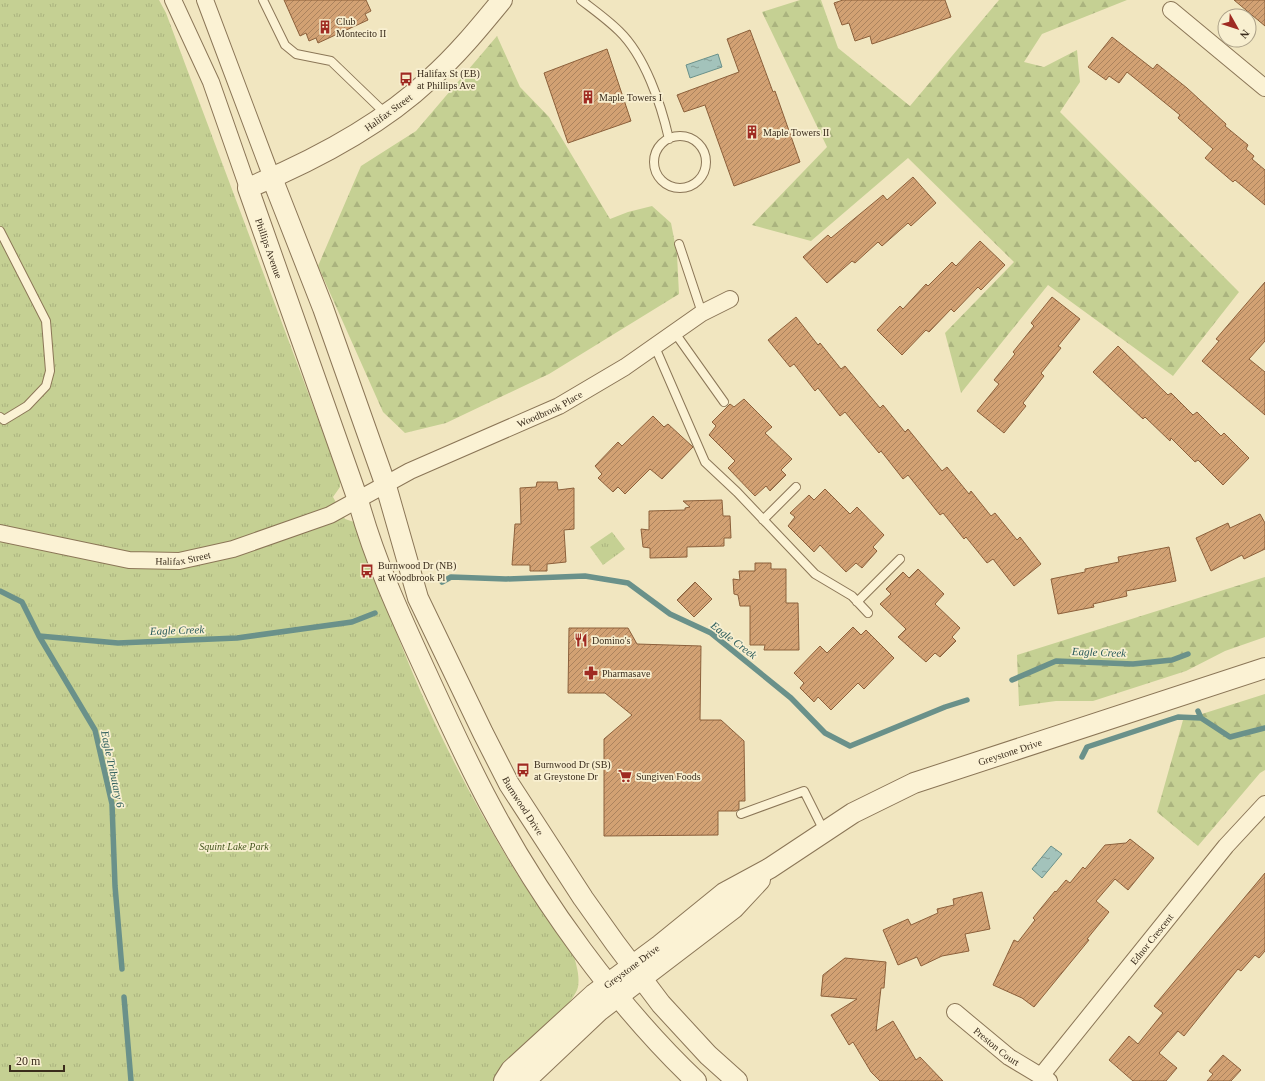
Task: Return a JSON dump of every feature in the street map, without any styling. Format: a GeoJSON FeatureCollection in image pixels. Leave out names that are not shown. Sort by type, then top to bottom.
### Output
{"type":"FeatureCollection","features":[{"type":"Feature","properties":{"kind":"street","name":"Phillips Avenue"},"geometry":{"type":"LineString","coordinates":[[173,0],[211,82],[358,500]]}},
{"type":"Feature","properties":{"kind":"street"},"geometry":{"type":"LineString","coordinates":[[205,0],[323,308],[386,486]]}},
{"type":"Feature","properties":{"kind":"street","name":"Halifax Street"},"geometry":{"type":"LineString","coordinates":[[248,188],[272,178],[344,141],[386,115],[430,80],[474,35],[502,0]]}},
{"type":"Feature","properties":{"kind":"street"},"geometry":{"type":"LineString","coordinates":[[1171,10],[1265,88]]}},
{"type":"Feature","properties":{"kind":"street","name":"Woodbrook Place"},"geometry":{"type":"LineString","coordinates":[[358,500],[386,486],[410,471],[559,406],[625,367],[702,313],[730,299]]}},
{"type":"Feature","properties":{"kind":"street","name":"Burnwood Drive"},"geometry":{"type":"LineString","coordinates":[[386,486],[418,598],[509,784],[547,843],[636,972],[661,1004],[703,1049],[737,1081]]}},
{"type":"Feature","properties":{"kind":"street","name":"Halifax Street"},"geometry":{"type":"LineString","coordinates":[[0,533],[129,560],[179,562],[233,550],[286,532],[330,515],[358,500]]}},
{"type":"Feature","properties":{"kind":"street"},"geometry":{"type":"LineString","coordinates":[[358,500],[364,521],[400,613],[459,743],[490,804],[530,873],[613,990],[696,1081]]}},
{"type":"Feature","properties":{"kind":"street","name":"Greystone Drive"},"geometry":{"type":"LineString","coordinates":[[525,1081],[599,1011],[613,990],[636,972],[724,893],[770,868],[853,813],[914,783],[1265,668]]}},
{"type":"Feature","properties":{"kind":"street","name":"Ednor Crescent"},"geometry":{"type":"LineString","coordinates":[[1045,1078],[1226,846],[1265,804]]}},
{"type":"Feature","properties":{"kind":"street","name":"Greystone Drive"},"geometry":{"type":"LineString","coordinates":[[504,1081],[511,1070],[594,994],[613,990]]}},
{"type":"Feature","properties":{"kind":"street","name":"Preston Court"},"geometry":{"type":"LineString","coordinates":[[955,1012],[1009,1057],[1045,1078]]}},
{"type":"Feature","properties":{"kind":"lane"},"geometry":{"type":"LineString","coordinates":[[263,0],[285,46],[296,54],[330,61],[386,115]]}},
{"type":"Feature","properties":{"kind":"lane"},"geometry":{"type":"LineString","coordinates":[[581,0],[620,31],[637,54],[663,111],[669,139]]}},
{"type":"Feature","properties":{"kind":"lane"},"geometry":{"type":"LineString","coordinates":[[685,137],[693,140],[704,151],[706,163],[703,175],[691,185],[683,188],[667,184],[657,173],[655,157],[658,149],[669,139],[685,137]]}},
{"type":"Feature","properties":{"kind":"lane"},"geometry":{"type":"LineString","coordinates":[[0,231],[46,321],[50,371],[46,386],[27,406],[4,420],[0,417]]}},
{"type":"Feature","properties":{"kind":"lane"},"geometry":{"type":"LineString","coordinates":[[679,244],[702,313]]}},
{"type":"Feature","properties":{"kind":"lane"},"geometry":{"type":"LineString","coordinates":[[674,333],[724,402]]}},
{"type":"Feature","properties":{"kind":"lane"},"geometry":{"type":"LineString","coordinates":[[655,347],[705,462],[815,574],[852,596],[868,613]]}},
{"type":"Feature","properties":{"kind":"lane"},"geometry":{"type":"LineString","coordinates":[[763,520],[796,487]]}},
{"type":"Feature","properties":{"kind":"lane"},"geometry":{"type":"LineString","coordinates":[[857,602],[900,559]]}},
{"type":"Feature","properties":{"kind":"lane"},"geometry":{"type":"LineString","coordinates":[[741,814],[804,791],[824,831]]}},
{"type":"Feature","properties":{"kind":"green space","name":"Squint Lake Park"},"geometry":{"type":"Polygon","coordinates":[[[0,0],[159,0],[166,13],[340,478],[340,487],[333,497],[345,519],[354,522],[412,670],[433,719],[462,778],[517,874],[573,953],[578,978],[578,987],[574,996],[554,1021],[494,1081],[0,1081],[0,0]]]}},
{"type":"Feature","properties":{"kind":"green space"},"geometry":{"type":"Polygon","coordinates":[[[800,0],[821,0],[838,48],[910,106],[999,0],[1127,0],[1042,34],[1024,62],[1044,67],[1077,50],[1080,82],[1060,112],[1239,292],[1173,376],[1048,285],[961,393],[945,333],[1014,262],[908,158],[811,241],[752,225],[827,147],[762,12],[800,0]]]}},
{"type":"Feature","properties":{"kind":"green space"},"geometry":{"type":"Polygon","coordinates":[[[497,36],[520,87],[549,117],[610,219],[628,212],[652,206],[671,223],[677,254],[679,294],[549,374],[446,423],[405,433],[383,412],[318,266],[361,166],[416,131],[497,36]]]}},
{"type":"Feature","properties":{"kind":"green space"},"geometry":{"type":"Polygon","coordinates":[[[612,532],[625,549],[603,565],[590,547],[612,532]]]}},
{"type":"Feature","properties":{"kind":"green space"},"geometry":{"type":"Polygon","coordinates":[[[1265,577],[1265,637],[1225,651],[1186,671],[1093,701],[1056,701],[1019,706],[1017,655],[1265,577]]]}},
{"type":"Feature","properties":{"kind":"green space"},"geometry":{"type":"Polygon","coordinates":[[[1265,694],[1265,770],[1260,773],[1198,846],[1157,812],[1183,720],[1265,694]]]}},
{"type":"Feature","properties":{"kind":"water"},"geometry":{"type":"Polygon","coordinates":[[[718,54],[722,67],[690,78],[686,65],[718,54]]]}},
{"type":"Feature","properties":{"kind":"water"},"geometry":{"type":"Polygon","coordinates":[[[1051,846],[1062,854],[1042,878],[1032,869],[1051,846]]]}},
{"type":"Feature","properties":{"kind":"building","name":"Club Montecito II"},"geometry":{"type":"Polygon","coordinates":[[[284,0],[366,0],[371,11],[365,14],[368,20],[318,43],[316,38],[309,41],[306,33],[300,36],[284,0]]]}},
{"type":"Feature","properties":{"kind":"building"},"geometry":{"type":"Polygon","coordinates":[[[843,0],[945,0],[951,17],[872,44],[870,36],[855,41],[849,23],[842,25],[834,3],[843,0]]]}},
{"type":"Feature","properties":{"kind":"building"},"geometry":{"type":"Polygon","coordinates":[[[1234,0],[1265,0],[1265,26],[1257,19],[1257,8],[1244,8],[1234,0]]]}},
{"type":"Feature","properties":{"kind":"building","name":"Maple Towers II"},"geometry":{"type":"Polygon","coordinates":[[[750,30],[773,92],[775,91],[800,162],[734,186],[705,105],[684,112],[677,95],[739,72],[727,39],[750,30]]]}},
{"type":"Feature","properties":{"kind":"building"},"geometry":{"type":"Polygon","coordinates":[[[1112,37],[1153,69],[1157,64],[1187,88],[1226,124],[1225,126],[1248,145],[1246,149],[1254,156],[1252,159],[1265,170],[1265,205],[1235,180],[1233,182],[1205,158],[1213,149],[1178,118],[1180,115],[1127,72],[1119,83],[1109,76],[1106,80],[1088,67],[1112,37]]]}},
{"type":"Feature","properties":{"kind":"building","name":"Maple Towers I"},"geometry":{"type":"Polygon","coordinates":[[[607,49],[631,121],[568,143],[544,73],[607,49]]]}},
{"type":"Feature","properties":{"kind":"building"},"geometry":{"type":"Polygon","coordinates":[[[913,177],[936,203],[911,226],[908,223],[882,246],[878,242],[855,263],[852,261],[827,283],[803,257],[828,235],[831,238],[883,195],[887,200],[913,177]]]}},
{"type":"Feature","properties":{"kind":"building"},"geometry":{"type":"Polygon","coordinates":[[[980,241],[1005,265],[981,290],[978,287],[954,312],[951,309],[929,332],[926,330],[902,355],[877,330],[900,306],[903,309],[926,284],[928,286],[952,262],[956,266],[980,241]]]}},
{"type":"Feature","properties":{"kind":"building"},"geometry":{"type":"Polygon","coordinates":[[[1265,282],[1265,341],[1249,359],[1265,372],[1265,415],[1202,361],[1219,341],[1216,339],[1265,282]]]}},
{"type":"Feature","properties":{"kind":"building"},"geometry":{"type":"Polygon","coordinates":[[[1052,297],[1080,319],[1058,346],[1061,348],[1041,373],[1044,376],[1023,403],[1026,406],[1004,433],[977,411],[999,384],[994,380],[1015,354],[1013,352],[1034,326],[1031,323],[1052,297]]]}},
{"type":"Feature","properties":{"kind":"building"},"geometry":{"type":"Polygon","coordinates":[[[796,317],[818,345],[820,343],[841,369],[845,366],[880,408],[883,405],[905,432],[908,429],[942,471],[947,467],[969,494],[971,491],[991,516],[995,513],[1017,540],[1020,537],[1041,564],[1014,586],[993,559],[987,563],[966,537],[964,539],[943,513],[940,515],[908,475],[903,479],[881,451],[879,453],[845,412],[840,416],[818,388],[815,391],[794,364],[790,367],[768,340],[796,317]]]}},
{"type":"Feature","properties":{"kind":"building"},"geometry":{"type":"Polygon","coordinates":[[[1118,346],[1168,395],[1171,393],[1193,415],[1197,412],[1221,436],[1224,433],[1249,458],[1223,485],[1198,460],[1195,462],[1171,438],[1170,441],[1145,417],[1143,419],[1093,372],[1118,346]]]}},
{"type":"Feature","properties":{"kind":"building"},"geometry":{"type":"Polygon","coordinates":[[[744,399],[772,427],[765,433],[792,459],[781,470],[786,475],[770,491],[766,486],[755,496],[728,468],[735,461],[709,435],[716,426],[712,422],[730,404],[734,407],[744,399]]]}},
{"type":"Feature","properties":{"kind":"building"},"geometry":{"type":"Polygon","coordinates":[[[653,416],[664,427],[668,424],[693,447],[662,479],[650,469],[625,494],[618,487],[613,492],[598,478],[602,474],[595,466],[618,442],[622,446],[653,416]]]}},
{"type":"Feature","properties":{"kind":"building"},"geometry":{"type":"Polygon","coordinates":[[[537,482],[557,482],[558,490],[574,488],[574,529],[564,530],[566,562],[547,564],[547,571],[530,571],[530,565],[512,565],[515,524],[521,524],[520,488],[536,487],[537,482]]]}},
{"type":"Feature","properties":{"kind":"building"},"geometry":{"type":"Polygon","coordinates":[[[825,489],[850,514],[857,507],[884,535],[873,547],[877,551],[862,568],[856,563],[846,572],[820,545],[814,552],[788,526],[795,517],[790,513],[809,495],[814,500],[825,489]]]}},
{"type":"Feature","properties":{"kind":"building"},"geometry":{"type":"Polygon","coordinates":[[[722,500],[723,516],[730,516],[731,538],[724,538],[724,546],[687,547],[687,557],[650,558],[650,548],[643,547],[641,529],[649,530],[649,511],[685,510],[685,508],[690,507],[683,501],[722,500]]]}},
{"type":"Feature","properties":{"kind":"building"},"geometry":{"type":"Polygon","coordinates":[[[1260,514],[1265,523],[1265,549],[1244,559],[1242,555],[1211,571],[1196,538],[1228,523],[1230,528],[1260,514]]]}},
{"type":"Feature","properties":{"kind":"building"},"geometry":{"type":"Polygon","coordinates":[[[1169,547],[1176,581],[1126,591],[1127,596],[1093,604],[1094,607],[1058,614],[1051,579],[1085,572],[1085,569],[1119,562],[1118,557],[1169,547]]]}},
{"type":"Feature","properties":{"kind":"building"},"geometry":{"type":"Polygon","coordinates":[[[755,563],[771,563],[771,569],[786,569],[786,603],[798,603],[799,650],[764,650],[765,645],[750,645],[750,606],[740,606],[738,595],[734,594],[733,579],[740,580],[739,571],[755,571],[755,563]]]}},
{"type":"Feature","properties":{"kind":"building"},"geometry":{"type":"Polygon","coordinates":[[[918,569],[944,594],[935,604],[960,628],[952,637],[956,641],[940,657],[935,653],[926,662],[898,637],[906,629],[880,604],[891,594],[886,589],[903,572],[909,578],[918,569]]]}},
{"type":"Feature","properties":{"kind":"building"},"geometry":{"type":"Polygon","coordinates":[[[695,582],[712,599],[694,617],[677,600],[695,582]]]}},
{"type":"Feature","properties":{"kind":"building"},"geometry":{"type":"Polygon","coordinates":[[[853,627],[861,635],[866,630],[894,658],[864,689],[858,683],[831,710],[818,697],[814,702],[800,688],[804,683],[794,673],[820,646],[827,653],[853,627]]]}},
{"type":"Feature","properties":{"kind":"building"},"geometry":{"type":"Polygon","coordinates":[[[569,628],[628,628],[637,644],[701,646],[700,720],[721,720],[744,741],[745,801],[739,801],[739,809],[736,811],[718,811],[718,835],[604,836],[604,739],[632,715],[605,693],[568,693],[569,628]]]}},
{"type":"Feature","properties":{"kind":"building"},"geometry":{"type":"Polygon","coordinates":[[[1130,839],[1154,858],[1128,890],[1115,879],[1096,901],[1109,912],[1087,939],[1089,940],[1034,1007],[1022,998],[993,985],[1014,940],[1018,942],[1035,920],[1033,918],[1055,891],[1056,892],[1066,880],[1070,883],[1083,867],[1085,869],[1105,845],[1126,843],[1130,839]]]}},
{"type":"Feature","properties":{"kind":"building"},"geometry":{"type":"Polygon","coordinates":[[[1265,873],[1265,951],[1259,958],[1255,955],[1241,971],[1238,969],[1184,1036],[1178,1031],[1159,1053],[1177,1068],[1166,1081],[1133,1081],[1109,1060],[1129,1036],[1138,1044],[1163,1013],[1154,1006],[1265,873]]]}},
{"type":"Feature","properties":{"kind":"building"},"geometry":{"type":"Polygon","coordinates":[[[982,892],[990,929],[965,934],[969,951],[942,956],[921,966],[917,957],[898,965],[883,930],[908,919],[911,925],[938,913],[937,909],[954,905],[953,899],[982,892]]]}},
{"type":"Feature","properties":{"kind":"building"},"geometry":{"type":"Polygon","coordinates":[[[845,958],[886,962],[884,988],[881,988],[876,1031],[893,1021],[916,1060],[920,1057],[943,1081],[880,1081],[871,1072],[853,1042],[849,1045],[831,1015],[857,999],[821,996],[823,975],[845,958]]]}},
{"type":"Feature","properties":{"kind":"building"},"geometry":{"type":"Polygon","coordinates":[[[1223,1055],[1241,1070],[1231,1081],[1207,1081],[1213,1074],[1209,1071],[1223,1055]]]}},
{"type":"Feature","properties":{"kind":"waterway","name":"Eagle Creek"},"geometry":{"type":"LineString","coordinates":[[442,582],[451,577],[506,579],[585,576],[628,583],[670,614],[711,633],[791,698],[825,733],[850,746],[945,707],[967,700]]}},
{"type":"Feature","properties":{"kind":"waterway","name":"Eagle Tributary 6"},"geometry":{"type":"LineString","coordinates":[[0,591],[22,602],[39,636],[95,730],[112,804],[115,886],[122,969]]}},
{"type":"Feature","properties":{"kind":"waterway","name":"Eagle Creek"},"geometry":{"type":"LineString","coordinates":[[39,636],[118,643],[237,638],[352,622],[375,613]]}},
{"type":"Feature","properties":{"kind":"waterway","name":"Eagle Creek"},"geometry":{"type":"LineString","coordinates":[[1012,680],[1056,661],[1133,664],[1172,660],[1188,654]]}},
{"type":"Feature","properties":{"kind":"waterway","name":"Eagle Creek"},"geometry":{"type":"LineString","coordinates":[[1198,711],[1201,718],[1230,737],[1265,728]]}},
{"type":"Feature","properties":{"kind":"waterway"},"geometry":{"type":"LineString","coordinates":[[1082,757],[1087,747],[1178,717],[1201,718]]}},
{"type":"Feature","properties":{"kind":"waterway","name":"Eagle Tributary 6"},"geometry":{"type":"LineString","coordinates":[[124,997],[131,1081]]}},
{"type":"Feature","properties":{"kind":"place","name":"Club Montecito II"},"geometry":{"type":"Point","coordinates":[325,27]}},
{"type":"Feature","properties":{"kind":"place","name":"Halifax St (EB) at Phillips Ave"},"geometry":{"type":"Point","coordinates":[406,79]}},
{"type":"Feature","properties":{"kind":"place","name":"Maple Towers I"},"geometry":{"type":"Point","coordinates":[588,97]}},
{"type":"Feature","properties":{"kind":"place","name":"Maple Towers II"},"geometry":{"type":"Point","coordinates":[752,132]}},
{"type":"Feature","properties":{"kind":"place","name":"Burnwood Dr (NB) at Woodbrook Pl"},"geometry":{"type":"Point","coordinates":[367,571]}},
{"type":"Feature","properties":{"kind":"place","name":"Domino's"},"geometry":{"type":"Point","coordinates":[581,640]}},
{"type":"Feature","properties":{"kind":"place","name":"Pharmasave"},"geometry":{"type":"Point","coordinates":[591,673]}},
{"type":"Feature","properties":{"kind":"place","name":"Burnwood Dr (SB) at Greystone Dr"},"geometry":{"type":"Point","coordinates":[523,770]}},
{"type":"Feature","properties":{"kind":"place","name":"Sungiven Foods"},"geometry":{"type":"Point","coordinates":[625,776]}}]}
